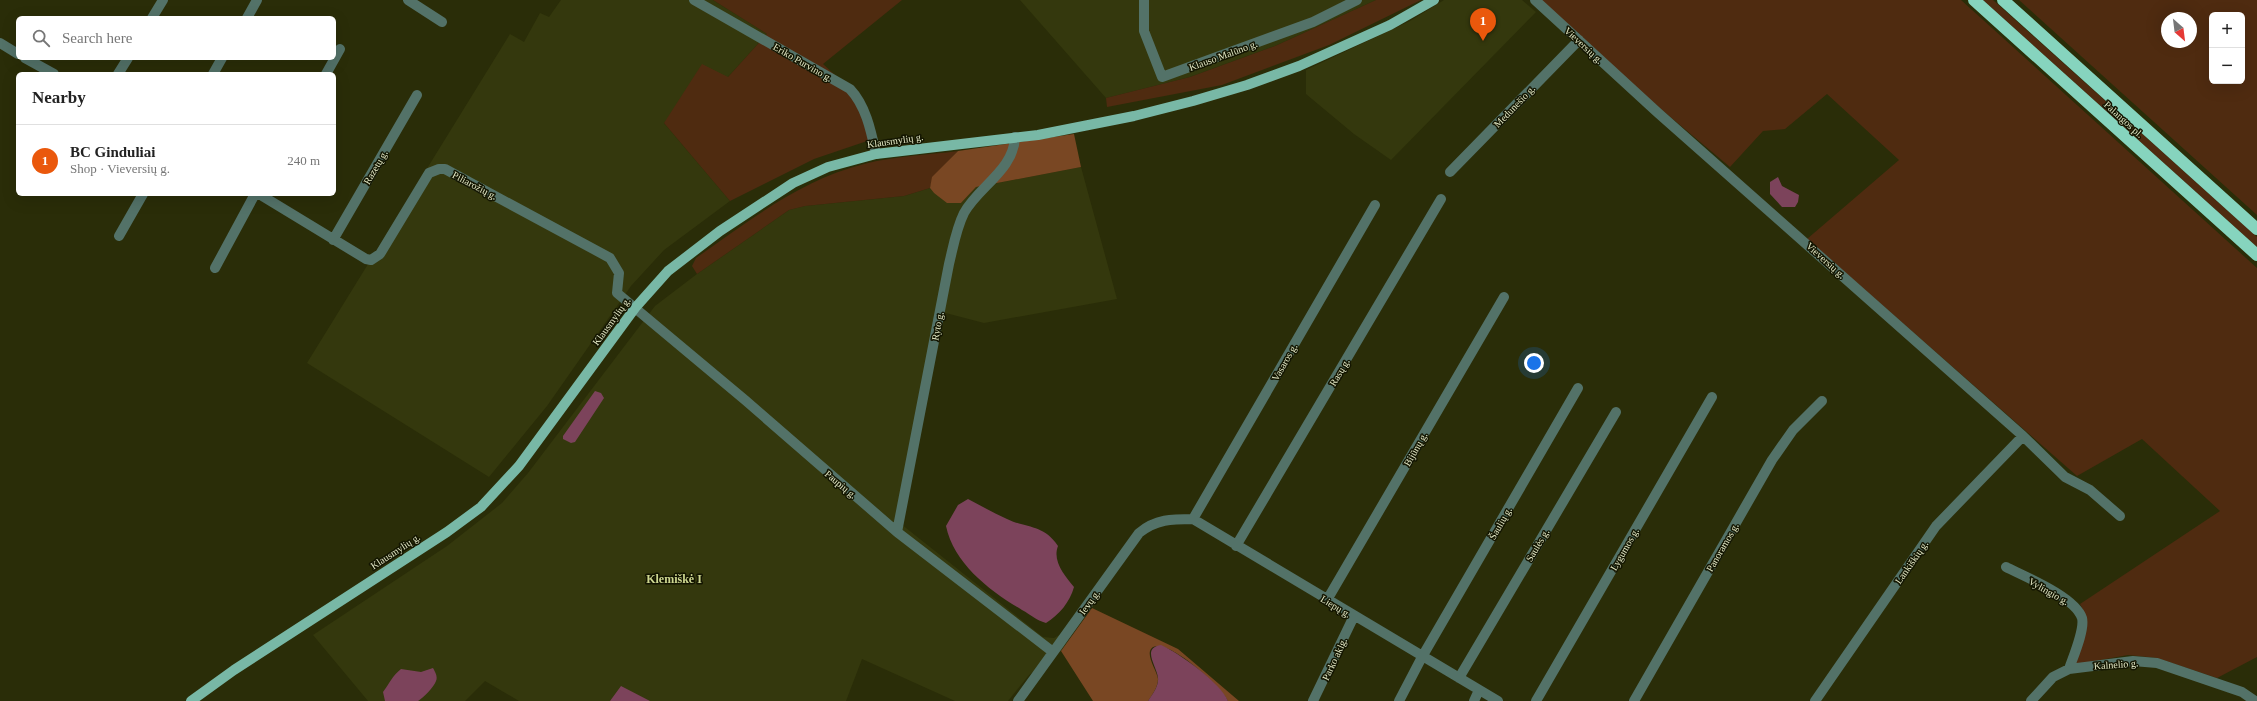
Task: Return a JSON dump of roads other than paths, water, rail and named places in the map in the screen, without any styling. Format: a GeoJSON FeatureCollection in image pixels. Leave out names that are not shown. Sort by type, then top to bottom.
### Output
{"type":"FeatureCollection","features":[{"type":"Feature","properties":{"kind":"highway","name":"Palangos pl."},"geometry":{"type":"LineString","coordinates":[[1974,0],[2257,255]]}},
{"type":"Feature","properties":{"kind":"highway","name":"Palangos pl."},"geometry":{"type":"LineString","coordinates":[[2004,0],[2257,229]]}},
{"type":"Feature","properties":{"kind":"main road","name":"Klausmylių g."},"geometry":{"type":"LineString","coordinates":[[191,701],[234,670],[447,532],[482,506],[519,466],[635,308],[676,264],[775,193],[828,167],[876,154],[1015,138],[1134,116],[1246,85],[1299,66],[1390,25],[1434,0]]}},
{"type":"Feature","properties":{"kind":"street"},"geometry":{"type":"LineString","coordinates":[[153,16],[163,0]]}},
{"type":"Feature","properties":{"kind":"street"},"geometry":{"type":"LineString","coordinates":[[247,16],[257,0]]}},
{"type":"Feature","properties":{"kind":"street"},"geometry":{"type":"LineString","coordinates":[[408,0],[442,22]]}},
{"type":"Feature","properties":{"kind":"street","name":"Eriko Purvino g."},"geometry":{"type":"LineString","coordinates":[[694,0],[850,89],[859,98],[876,154]]}},
{"type":"Feature","properties":{"kind":"street","name":"Klauso Malūno g."},"geometry":{"type":"LineString","coordinates":[[1144,0],[1144,31],[1162,77],[1313,22],[1358,0]]}},
{"type":"Feature","properties":{"kind":"street","name":"Vieversių g."},"geometry":{"type":"LineString","coordinates":[[1535,0],[1896,325],[2023,436],[2065,477],[2090,490],[2120,516]]}},
{"type":"Feature","properties":{"kind":"street","name":"Medunešio g."},"geometry":{"type":"LineString","coordinates":[[1450,172],[1578,40]]}},
{"type":"Feature","properties":{"kind":"street"},"geometry":{"type":"LineString","coordinates":[[0,43],[16,53]]}},
{"type":"Feature","properties":{"kind":"street"},"geometry":{"type":"LineString","coordinates":[[336,56],[340,49]]}},
{"type":"Feature","properties":{"kind":"street"},"geometry":{"type":"LineString","coordinates":[[29,60],[50,72]]}},
{"type":"Feature","properties":{"kind":"street"},"geometry":{"type":"LineString","coordinates":[[119,72],[127,60]]}},
{"type":"Feature","properties":{"kind":"street"},"geometry":{"type":"LineString","coordinates":[[214,72],[221,60]]}},
{"type":"Feature","properties":{"kind":"street"},"geometry":{"type":"LineString","coordinates":[[327,72],[334,60]]}},
{"type":"Feature","properties":{"kind":"street","name":"Razetų g."},"geometry":{"type":"LineString","coordinates":[[333,240],[417,95]]}},
{"type":"Feature","properties":{"kind":"street","name":"Ryto g."},"geometry":{"type":"LineString","coordinates":[[897,532],[936,330],[959,224],[969,205],[1011,156],[1015,138]]}},
{"type":"Feature","properties":{"kind":"street","name":"Piliarožių g."},"geometry":{"type":"LineString","coordinates":[[262,196],[366,259],[376,258],[429,173],[439,169],[445,169],[610,258],[619,273],[616,293],[635,308]]}},
{"type":"Feature","properties":{"kind":"street"},"geometry":{"type":"LineString","coordinates":[[119,236],[142,196]]}},
{"type":"Feature","properties":{"kind":"street"},"geometry":{"type":"LineString","coordinates":[[215,268],[254,196]]}},
{"type":"Feature","properties":{"kind":"street","name":"Rasų g."},"geometry":{"type":"LineString","coordinates":[[1236,546],[1441,199]]}},
{"type":"Feature","properties":{"kind":"street","name":"Vasaros g."},"geometry":{"type":"LineString","coordinates":[[1193,519],[1375,204]]}},
{"type":"Feature","properties":{"kind":"street","name":"Bijūnų g."},"geometry":{"type":"LineString","coordinates":[[1327,600],[1504,297]]}},
{"type":"Feature","properties":{"kind":"street","name":"Paupių g."},"geometry":{"type":"LineString","coordinates":[[635,308],[897,532],[1053,652]]}},
{"type":"Feature","properties":{"kind":"street","name":"Šaulių g."},"geometry":{"type":"LineString","coordinates":[[1399,701],[1422,657],[1578,388]]}},
{"type":"Feature","properties":{"kind":"street","name":"Lygumos g."},"geometry":{"type":"LineString","coordinates":[[1536,701],[1712,397]]}},
{"type":"Feature","properties":{"kind":"street","name":"Panoramos g."},"geometry":{"type":"LineString","coordinates":[[1634,701],[1772,460],[1793,430],[1822,400]]}},
{"type":"Feature","properties":{"kind":"street","name":"Saulės g."},"geometry":{"type":"LineString","coordinates":[[1459,678],[1616,412]]}},
{"type":"Feature","properties":{"kind":"street","name":"Lankiškių g."},"geometry":{"type":"LineString","coordinates":[[1815,701],[1936,526],[2023,436]]}},
{"type":"Feature","properties":{"kind":"street","name":"Ievų g."},"geometry":{"type":"LineString","coordinates":[[1018,701],[1139,533],[1157,522],[1172,519],[1193,519]]}},
{"type":"Feature","properties":{"kind":"street","name":"Liepų g."},"geometry":{"type":"LineString","coordinates":[[1193,519],[1498,701]]}},
{"type":"Feature","properties":{"kind":"street","name":"Vylingio g."},"geometry":{"type":"LineString","coordinates":[[2006,567],[2058,594],[2076,607],[2082,619],[2082,627],[2069,669]]}},
{"type":"Feature","properties":{"kind":"street","name":"Parko aklg."},"geometry":{"type":"LineString","coordinates":[[1313,701],[1354,616]]}},
{"type":"Feature","properties":{"kind":"street","name":"Kalnelio g."},"geometry":{"type":"LineString","coordinates":[[2031,701],[2053,677],[2069,669],[2133,661],[2157,663],[2242,692],[2255,701]]}},
{"type":"Feature","properties":{"kind":"street"},"geometry":{"type":"LineString","coordinates":[[1474,701],[1480,690]]}},
{"type":"Feature","properties":{"kind":"place","name":"BC Ginduliai"},"geometry":{"type":"Point","coordinates":[1483,41]}},
{"type":"Feature","properties":{"kind":"district","name":"Klemiškė I"},"geometry":{"type":"Point","coordinates":[674,579]}}]}
